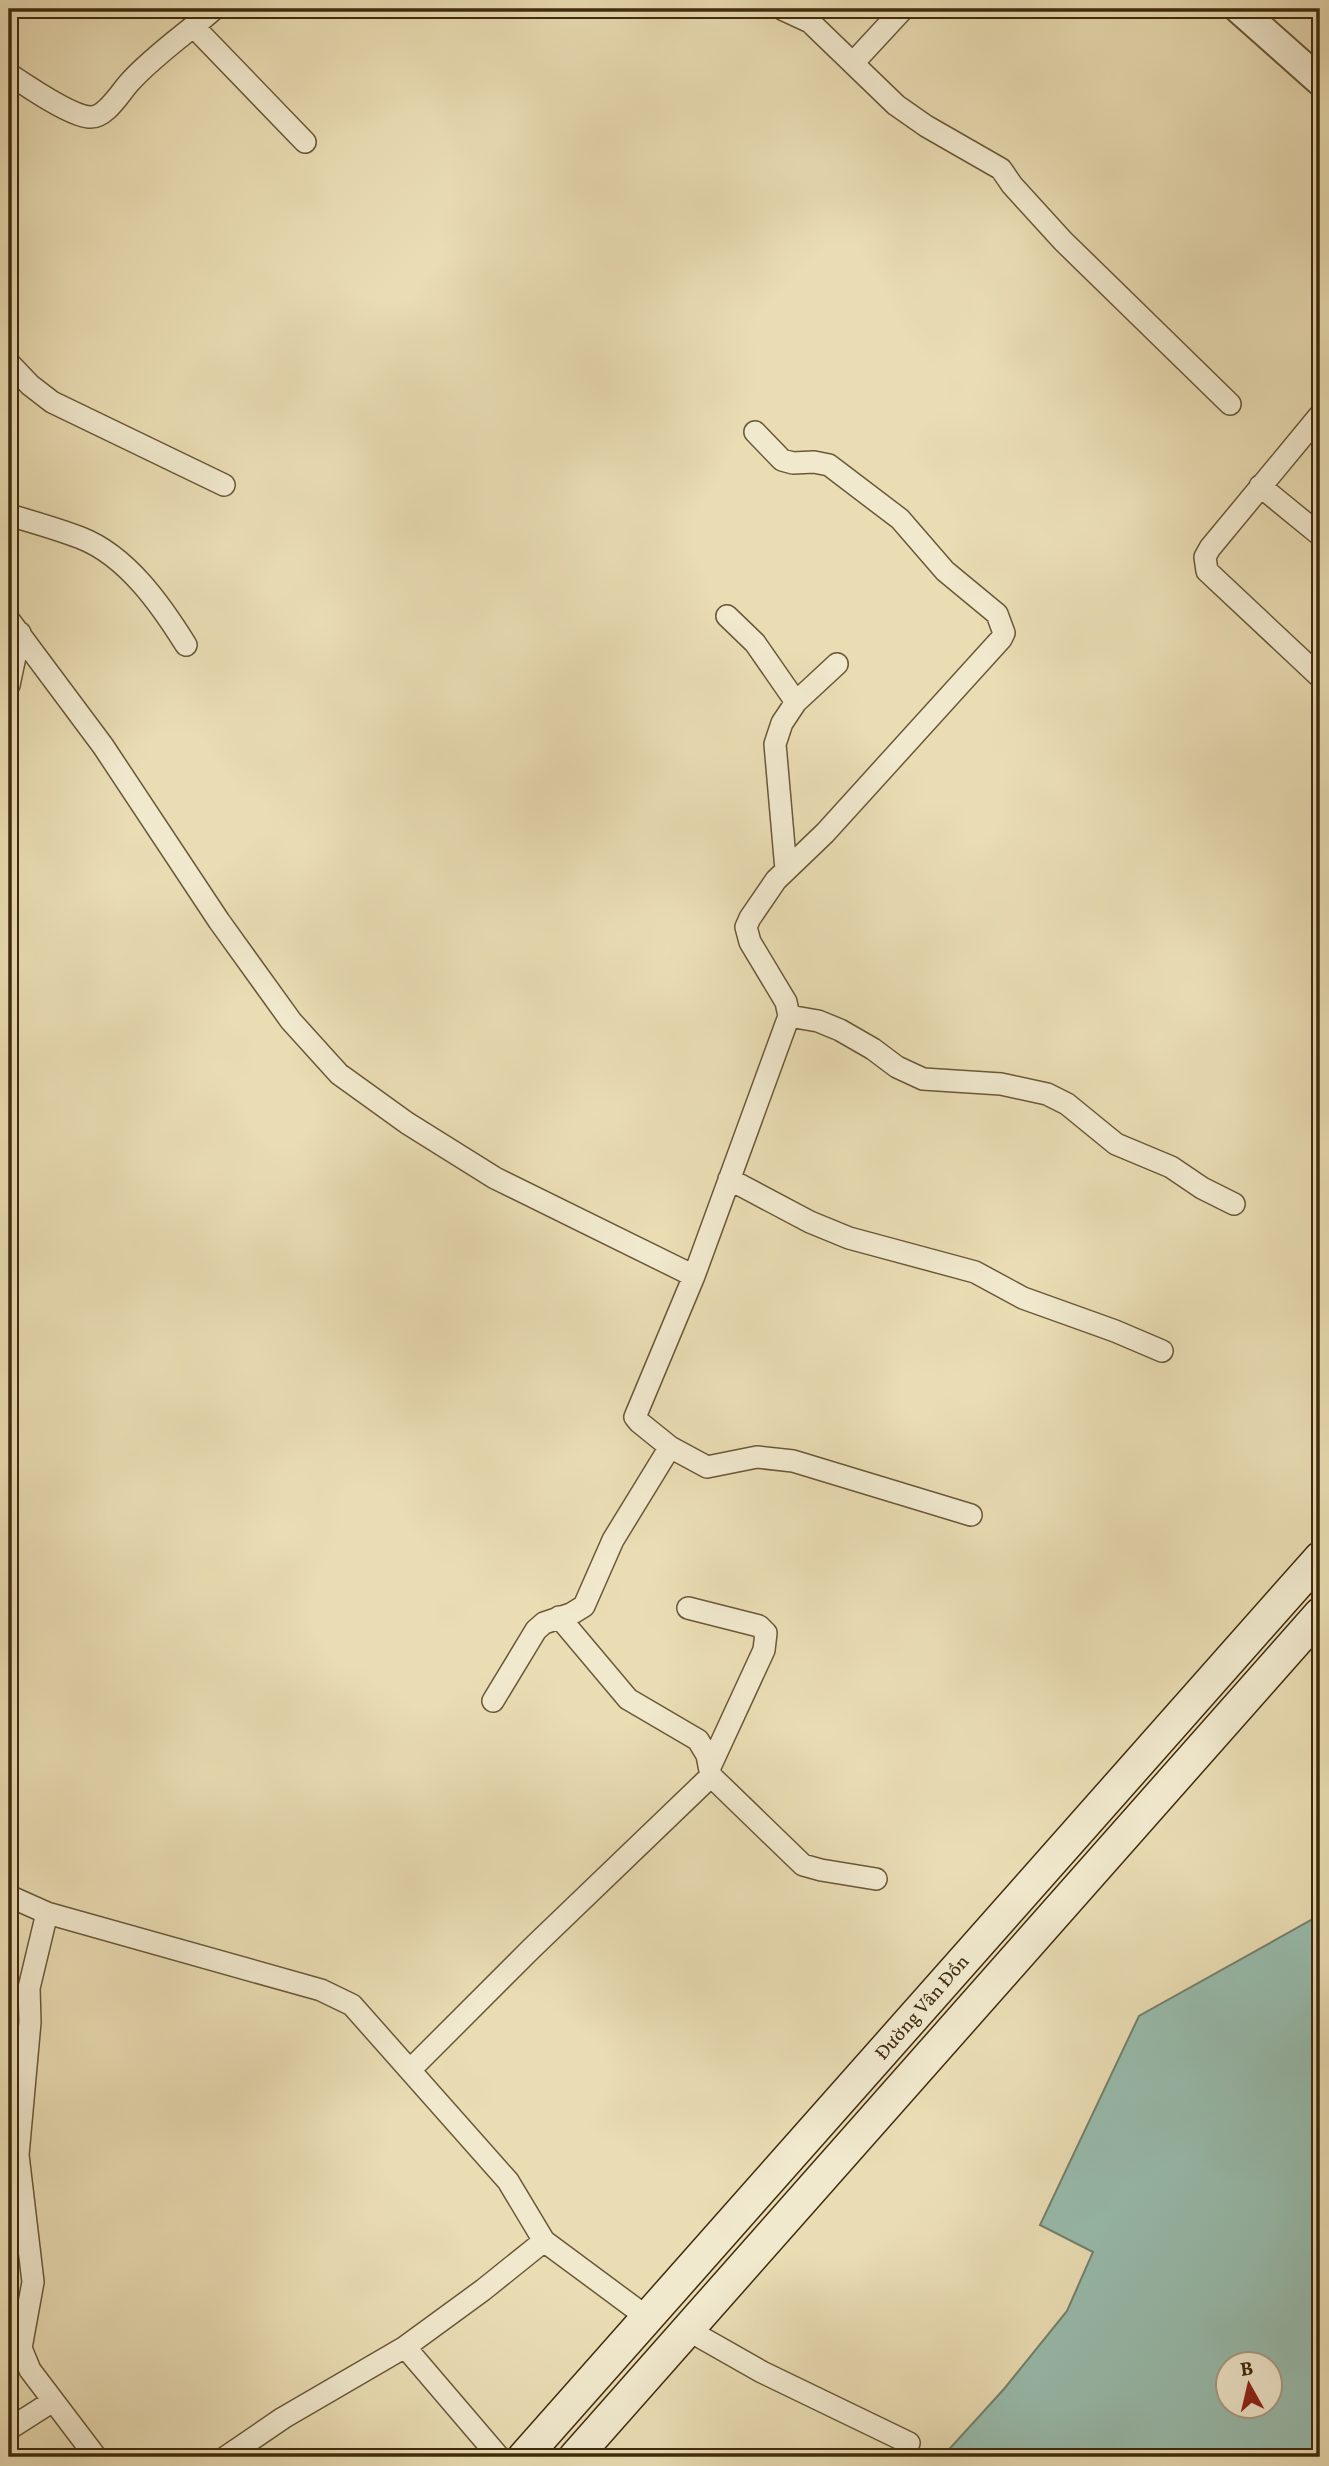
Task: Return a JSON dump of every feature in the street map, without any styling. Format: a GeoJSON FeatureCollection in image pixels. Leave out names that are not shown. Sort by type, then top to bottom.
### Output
{"type":"FeatureCollection","features":[{"type":"Feature","properties":{"kind":"main road","name":"Đường Vân Đồn"},"geometry":{"type":"LineString","coordinates":[[524,2457],[1320,1558]]}},
{"type":"Feature","properties":{"kind":"main road","name":"Đường Vân Đồn"},"geometry":{"type":"LineString","coordinates":[[575,2457],[1320,1614]]}},
{"type":"Feature","properties":{"kind":"main road"},"geometry":{"type":"LineString","coordinates":[[1018,1900],[1046,1925]]}},
{"type":"Feature","properties":{"kind":"street"},"geometry":{"type":"LineString","coordinates":[[9,74],[70,109],[89,117],[100,115],[136,75],[214,9]]}},
{"type":"Feature","properties":{"kind":"street"},"geometry":{"type":"LineString","coordinates":[[782,9],[810,22],[896,105],[1001,169],[1012,186],[1063,241],[1230,404]]}},
{"type":"Feature","properties":{"kind":"street"},"geometry":{"type":"LineString","coordinates":[[853,63],[903,9]]}},
{"type":"Feature","properties":{"kind":"street"},"geometry":{"type":"LineString","coordinates":[[1239,9],[1320,81]]}},
{"type":"Feature","properties":{"kind":"street"},"geometry":{"type":"LineString","coordinates":[[194,27],[305,142]]}},
{"type":"Feature","properties":{"kind":"street"},"geometry":{"type":"LineString","coordinates":[[9,363],[30,385],[52,402],[224,485]]}},
{"type":"Feature","properties":{"kind":"street"},"geometry":{"type":"LineString","coordinates":[[1320,415],[1205,557],[1207,571],[1320,677]]}},
{"type":"Feature","properties":{"kind":"street"},"geometry":{"type":"LineString","coordinates":[[755,432],[782,460],[829,465],[900,519],[950,574],[997,614],[1003,633],[825,833],[769,889],[750,918],[746,927],[750,942],[786,1002],[789,1016],[694,1276],[636,1412],[639,1422],[670,1447],[707,1467],[757,1457],[793,1461],[971,1516]]}},
{"type":"Feature","properties":{"kind":"street"},"geometry":{"type":"LineString","coordinates":[[1260,486],[1320,535]]}},
{"type":"Feature","properties":{"kind":"street"},"geometry":{"type":"LineString","coordinates":[[9,515],[84,538],[107,552],[135,576],[186,645]]}},
{"type":"Feature","properties":{"kind":"street"},"geometry":{"type":"LineString","coordinates":[[727,616],[755,643],[796,702]]}},
{"type":"Feature","properties":{"kind":"street"},"geometry":{"type":"LineString","coordinates":[[9,685],[14,626]]}},
{"type":"Feature","properties":{"kind":"street"},"geometry":{"type":"LineString","coordinates":[[14,626],[103,746],[219,921],[291,1021],[339,1074],[407,1123],[495,1178],[694,1276]]}},
{"type":"Feature","properties":{"kind":"street"},"geometry":{"type":"LineString","coordinates":[[786,870],[775,744],[782,723],[796,702],[837,664]]}},
{"type":"Feature","properties":{"kind":"street"},"geometry":{"type":"LineString","coordinates":[[789,1016],[818,1021],[840,1030],[897,1067],[923,1079],[1001,1084],[1048,1094],[1067,1104],[1116,1144],[1171,1167],[1202,1188],[1234,1204]]}},
{"type":"Feature","properties":{"kind":"street"},"geometry":{"type":"LineString","coordinates":[[729,1179],[810,1222],[849,1238],[975,1272],[1023,1298],[1162,1351]]}},
{"type":"Feature","properties":{"kind":"street"},"geometry":{"type":"LineString","coordinates":[[493,1701],[529,1639],[544,1623],[571,1614],[583,1606],[613,1540],[670,1447]]}},
{"type":"Feature","properties":{"kind":"street"},"geometry":{"type":"LineString","coordinates":[[410,2070],[711,1771],[764,1650],[766,1633],[759,1626],[688,1608]]}},
{"type":"Feature","properties":{"kind":"street"},"geometry":{"type":"LineString","coordinates":[[559,1617],[628,1699],[698,1740],[711,1771],[803,1865],[876,1879]]}},
{"type":"Feature","properties":{"kind":"street"},"geometry":{"type":"LineString","coordinates":[[9,1896],[47,1913],[321,1990],[352,2005],[508,2181],[544,2241],[648,2318]]}},
{"type":"Feature","properties":{"kind":"street"},"geometry":{"type":"LineString","coordinates":[[47,1913],[29,1988],[30,2022],[18,2155],[33,2282],[21,2348],[30,2370],[96,2457]]}},
{"type":"Feature","properties":{"kind":"street"},"geometry":{"type":"LineString","coordinates":[[226,2457],[283,2418],[405,2347],[484,2290],[544,2241]]}},
{"type":"Feature","properties":{"kind":"street"},"geometry":{"type":"LineString","coordinates":[[688,2330],[762,2372],[909,2443]]}},
{"type":"Feature","properties":{"kind":"street"},"geometry":{"type":"LineString","coordinates":[[405,2347],[499,2457]]}},
{"type":"Feature","properties":{"kind":"street"},"geometry":{"type":"LineString","coordinates":[[9,2429],[53,2401]]}},
{"type":"Feature","properties":{"kind":"shaded area"},"geometry":{"type":"Polygon","coordinates":[[[1320,1915],[1320,2457],[942,2457],[1004,2389],[1067,2311],[1093,2252],[1040,2225],[1139,2016],[1320,1915]]]}}]}
